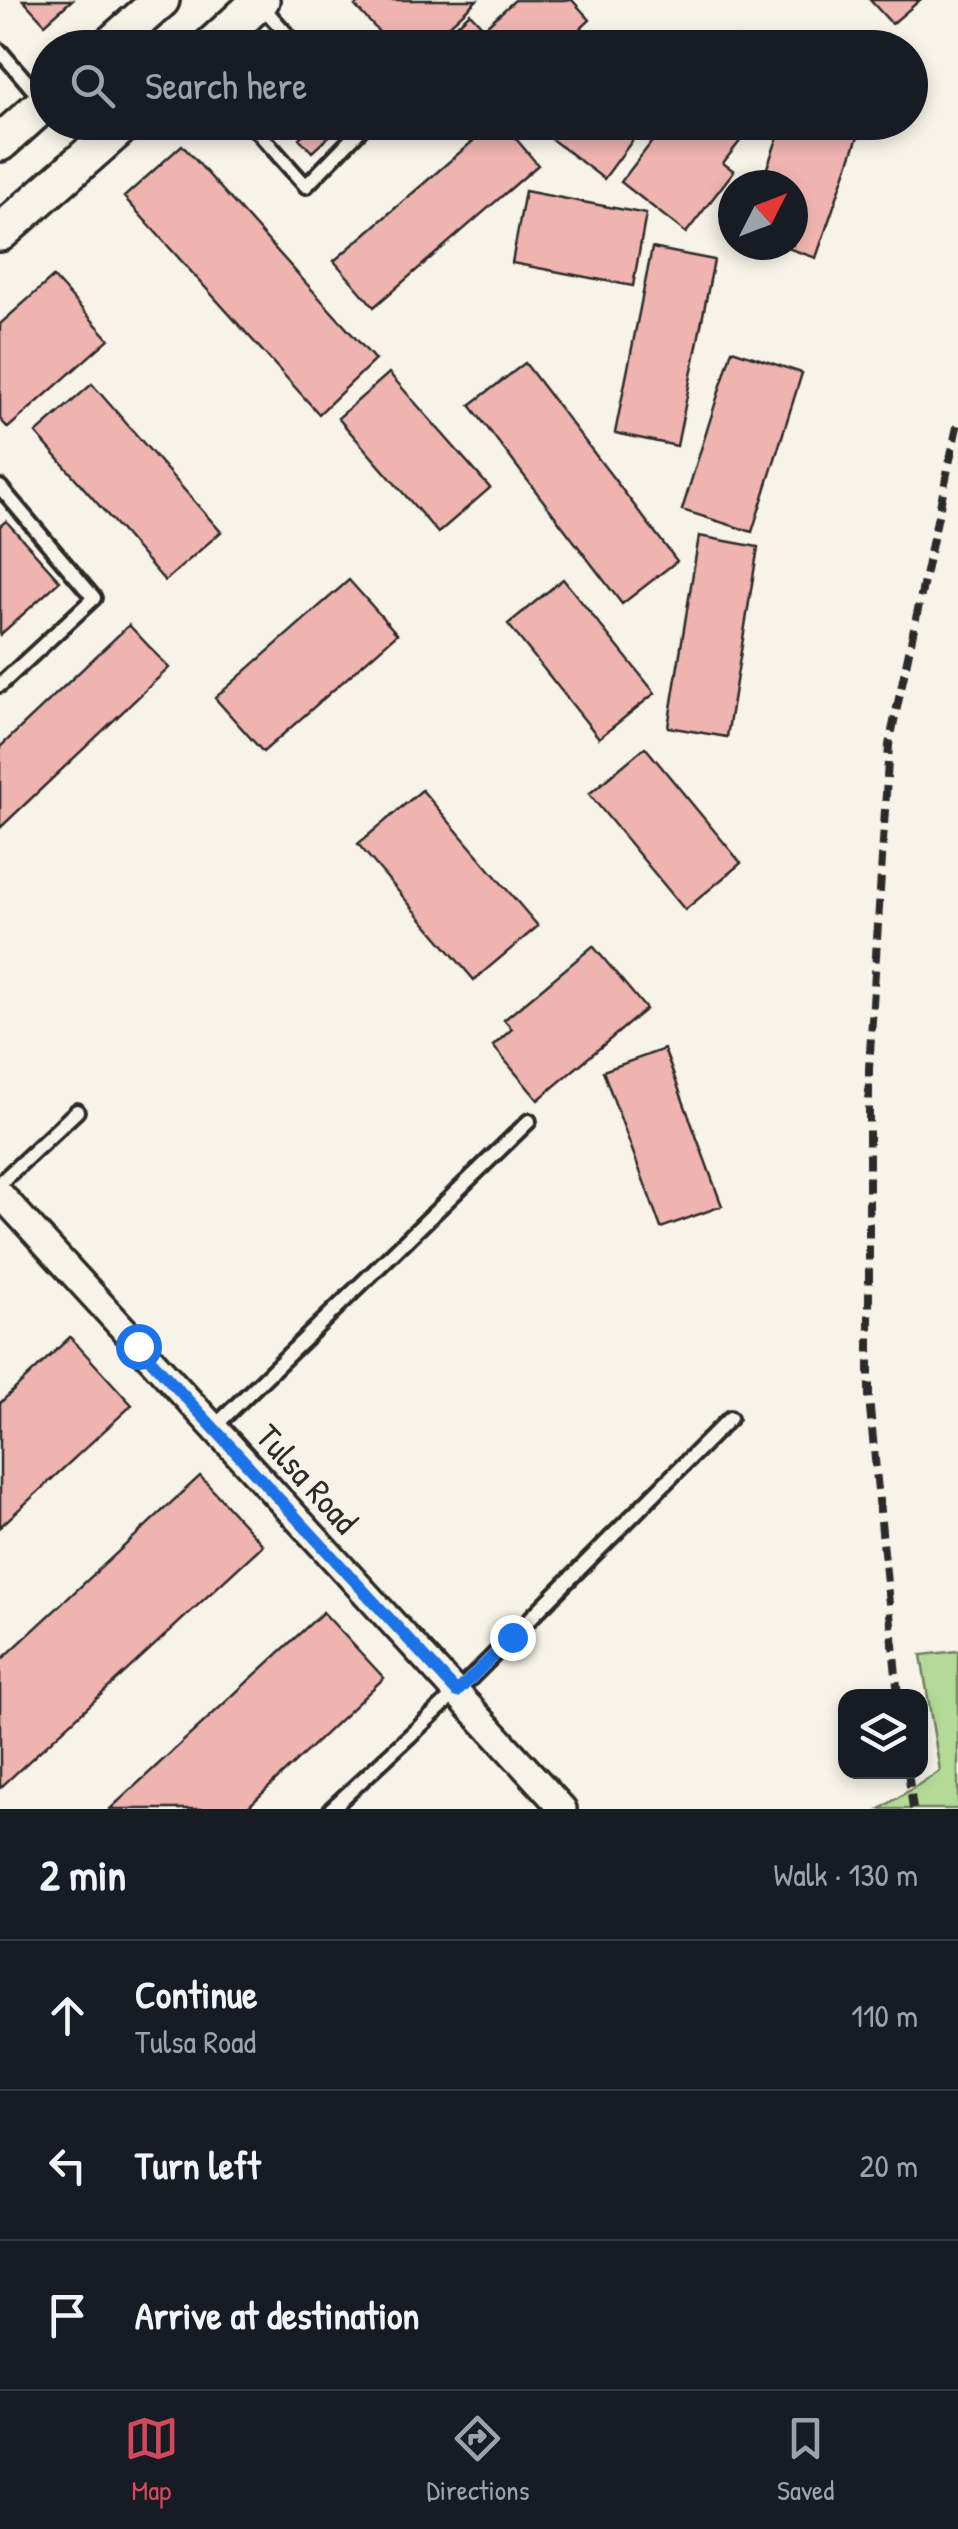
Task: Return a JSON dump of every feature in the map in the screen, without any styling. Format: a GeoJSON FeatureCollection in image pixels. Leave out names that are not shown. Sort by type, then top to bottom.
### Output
{"type":"FeatureCollection","features":[{"type":"Feature","properties":{"kind":"main road"},"geometry":{"type":"LineString","coordinates":[[127,30],[161,0]]}},
{"type":"Feature","properties":{"kind":"main road"},"geometry":{"type":"LineString","coordinates":[[229,30],[260,1]]}},
{"type":"Feature","properties":{"kind":"main road"},"geometry":{"type":"LineString","coordinates":[[0,143],[30,116]]}},
{"type":"Feature","properties":{"kind":"main road"},"geometry":{"type":"LineString","coordinates":[[0,233],[106,140]]}},
{"type":"Feature","properties":{"kind":"street","name":"Tulsa Road"},"geometry":{"type":"LineString","coordinates":[[0,1194],[564,1809]]}},
{"type":"Feature","properties":{"kind":"lane"},"geometry":{"type":"LineString","coordinates":[[260,1],[284,30]]}},
{"type":"Feature","properties":{"kind":"lane"},"geometry":{"type":"LineString","coordinates":[[0,51],[30,84]]}},
{"type":"Feature","properties":{"kind":"lane"},"geometry":{"type":"LineString","coordinates":[[264,140],[306,186],[351,140]]}},
{"type":"Feature","properties":{"kind":"lane"},"geometry":{"type":"LineString","coordinates":[[0,487],[94,598],[0,685]]}},
{"type":"Feature","properties":{"kind":"lane"},"geometry":{"type":"LineString","coordinates":[[0,1183],[77,1111]]}},
{"type":"Feature","properties":{"kind":"lane"},"geometry":{"type":"LineString","coordinates":[[213,1428],[529,1121]]}},
{"type":"Feature","properties":{"kind":"lane"},"geometry":{"type":"LineString","coordinates":[[331,1809],[457,1692],[730,1418]]}},
{"type":"Feature","properties":{"kind":"green space"},"geometry":{"type":"Polygon","coordinates":[[[958,1651],[958,1809],[880,1809],[940,1771],[921,1655],[958,1651]]]}},
{"type":"Feature","properties":{"kind":"building"},"geometry":{"type":"Polygon","coordinates":[[[23,0],[72,0],[45,24],[23,0]]]}},
{"type":"Feature","properties":{"kind":"building"},"geometry":{"type":"Polygon","coordinates":[[[361,0],[477,0],[444,30],[377,30],[355,6],[361,0]]]}},
{"type":"Feature","properties":{"kind":"building"},"geometry":{"type":"Polygon","coordinates":[[[515,0],[572,0],[590,20],[579,30],[451,30],[470,13],[484,28],[515,0]]]}},
{"type":"Feature","properties":{"kind":"building"},"geometry":{"type":"Polygon","coordinates":[[[870,0],[920,0],[892,24],[870,0]]]}},
{"type":"Feature","properties":{"kind":"building"},"geometry":{"type":"Polygon","coordinates":[[[301,140],[325,140],[312,152],[301,140]]]}},
{"type":"Feature","properties":{"kind":"building"},"geometry":{"type":"Polygon","coordinates":[[[474,140],[517,140],[538,165],[374,307],[334,261],[474,140]]]}},
{"type":"Feature","properties":{"kind":"building"},"geometry":{"type":"Polygon","coordinates":[[[553,140],[633,140],[604,179],[553,140]]]}},
{"type":"Feature","properties":{"kind":"building"},"geometry":{"type":"Polygon","coordinates":[[[653,140],[741,140],[723,163],[733,170],[718,170],[718,192],[686,233],[621,182],[653,140]]]}},
{"type":"Feature","properties":{"kind":"building"},"geometry":{"type":"Polygon","coordinates":[[[777,140],[857,140],[816,258],[808,255],[808,170],[766,170],[777,140]]]}},
{"type":"Feature","properties":{"kind":"building"},"geometry":{"type":"Polygon","coordinates":[[[182,145],[375,360],[319,414],[124,197],[182,145]]]}},
{"type":"Feature","properties":{"kind":"building"},"geometry":{"type":"Polygon","coordinates":[[[525,191],[646,214],[633,286],[512,263],[525,191]]]}},
{"type":"Feature","properties":{"kind":"building"},"geometry":{"type":"Polygon","coordinates":[[[652,248],[714,260],[677,446],[615,433],[652,248]]]}},
{"type":"Feature","properties":{"kind":"building"},"geometry":{"type":"Polygon","coordinates":[[[53,277],[109,339],[8,428],[0,419],[0,324],[53,277]]]}},
{"type":"Feature","properties":{"kind":"building"},"geometry":{"type":"Polygon","coordinates":[[[732,350],[802,373],[752,532],[682,510],[732,350]]]}},
{"type":"Feature","properties":{"kind":"building"},"geometry":{"type":"Polygon","coordinates":[[[525,363],[677,561],[622,604],[470,405],[525,363]]]}},
{"type":"Feature","properties":{"kind":"building"},"geometry":{"type":"Polygon","coordinates":[[[389,373],[490,488],[438,533],[338,418],[389,373]]]}},
{"type":"Feature","properties":{"kind":"building"},"geometry":{"type":"Polygon","coordinates":[[[92,384],[221,532],[165,581],[36,433],[92,384]]]}},
{"type":"Feature","properties":{"kind":"building"},"geometry":{"type":"Polygon","coordinates":[[[6,521],[60,581],[0,635],[0,526],[6,521]]]}},
{"type":"Feature","properties":{"kind":"building"},"geometry":{"type":"Polygon","coordinates":[[[699,536],[758,547],[727,737],[668,727],[699,536]]]}},
{"type":"Feature","properties":{"kind":"building"},"geometry":{"type":"Polygon","coordinates":[[[563,579],[655,693],[599,738],[508,624],[563,579]]]}},
{"type":"Feature","properties":{"kind":"building"},"geometry":{"type":"Polygon","coordinates":[[[349,580],[397,634],[263,752],[215,698],[349,580]]]}},
{"type":"Feature","properties":{"kind":"building"},"geometry":{"type":"Polygon","coordinates":[[[129,625],[169,668],[0,828],[0,747],[129,625]]]}},
{"type":"Feature","properties":{"kind":"building"},"geometry":{"type":"Polygon","coordinates":[[[645,747],[741,863],[685,910],[589,794],[645,747]]]}},
{"type":"Feature","properties":{"kind":"building"},"geometry":{"type":"Polygon","coordinates":[[[422,790],[538,926],[474,980],[358,844],[422,790]]]}},
{"type":"Feature","properties":{"kind":"building"},"geometry":{"type":"Polygon","coordinates":[[[593,946],[646,1009],[538,1100],[493,1046],[512,1029],[504,1020],[593,946]]]}},
{"type":"Feature","properties":{"kind":"building"},"geometry":{"type":"Polygon","coordinates":[[[664,1049],[722,1206],[661,1228],[603,1071],[664,1049]]]}},
{"type":"Feature","properties":{"kind":"building"},"geometry":{"type":"Polygon","coordinates":[[[70,1337],[132,1405],[0,1527],[0,1403],[70,1337]]]}},
{"type":"Feature","properties":{"kind":"building"},"geometry":{"type":"Polygon","coordinates":[[[200,1476],[263,1545],[0,1788],[0,1661],[200,1476]]]}},
{"type":"Feature","properties":{"kind":"building"},"geometry":{"type":"Polygon","coordinates":[[[323,1612],[384,1678],[246,1809],[110,1809],[323,1612]]]}},
{"type":"Feature","properties":{"kind":"railway"},"geometry":{"type":"LineString","coordinates":[[897,1689],[869,1398],[869,1069],[889,745],[958,422]]}},
{"type":"Feature","properties":{"kind":"railway"},"geometry":{"type":"LineString","coordinates":[[909,1779],[913,1809]]}},
{"type":"Feature","properties":{"kind":"route"},"geometry":{"type":"LineString","coordinates":[[138,1346],[457,1692],[512,1637]]}}]}
